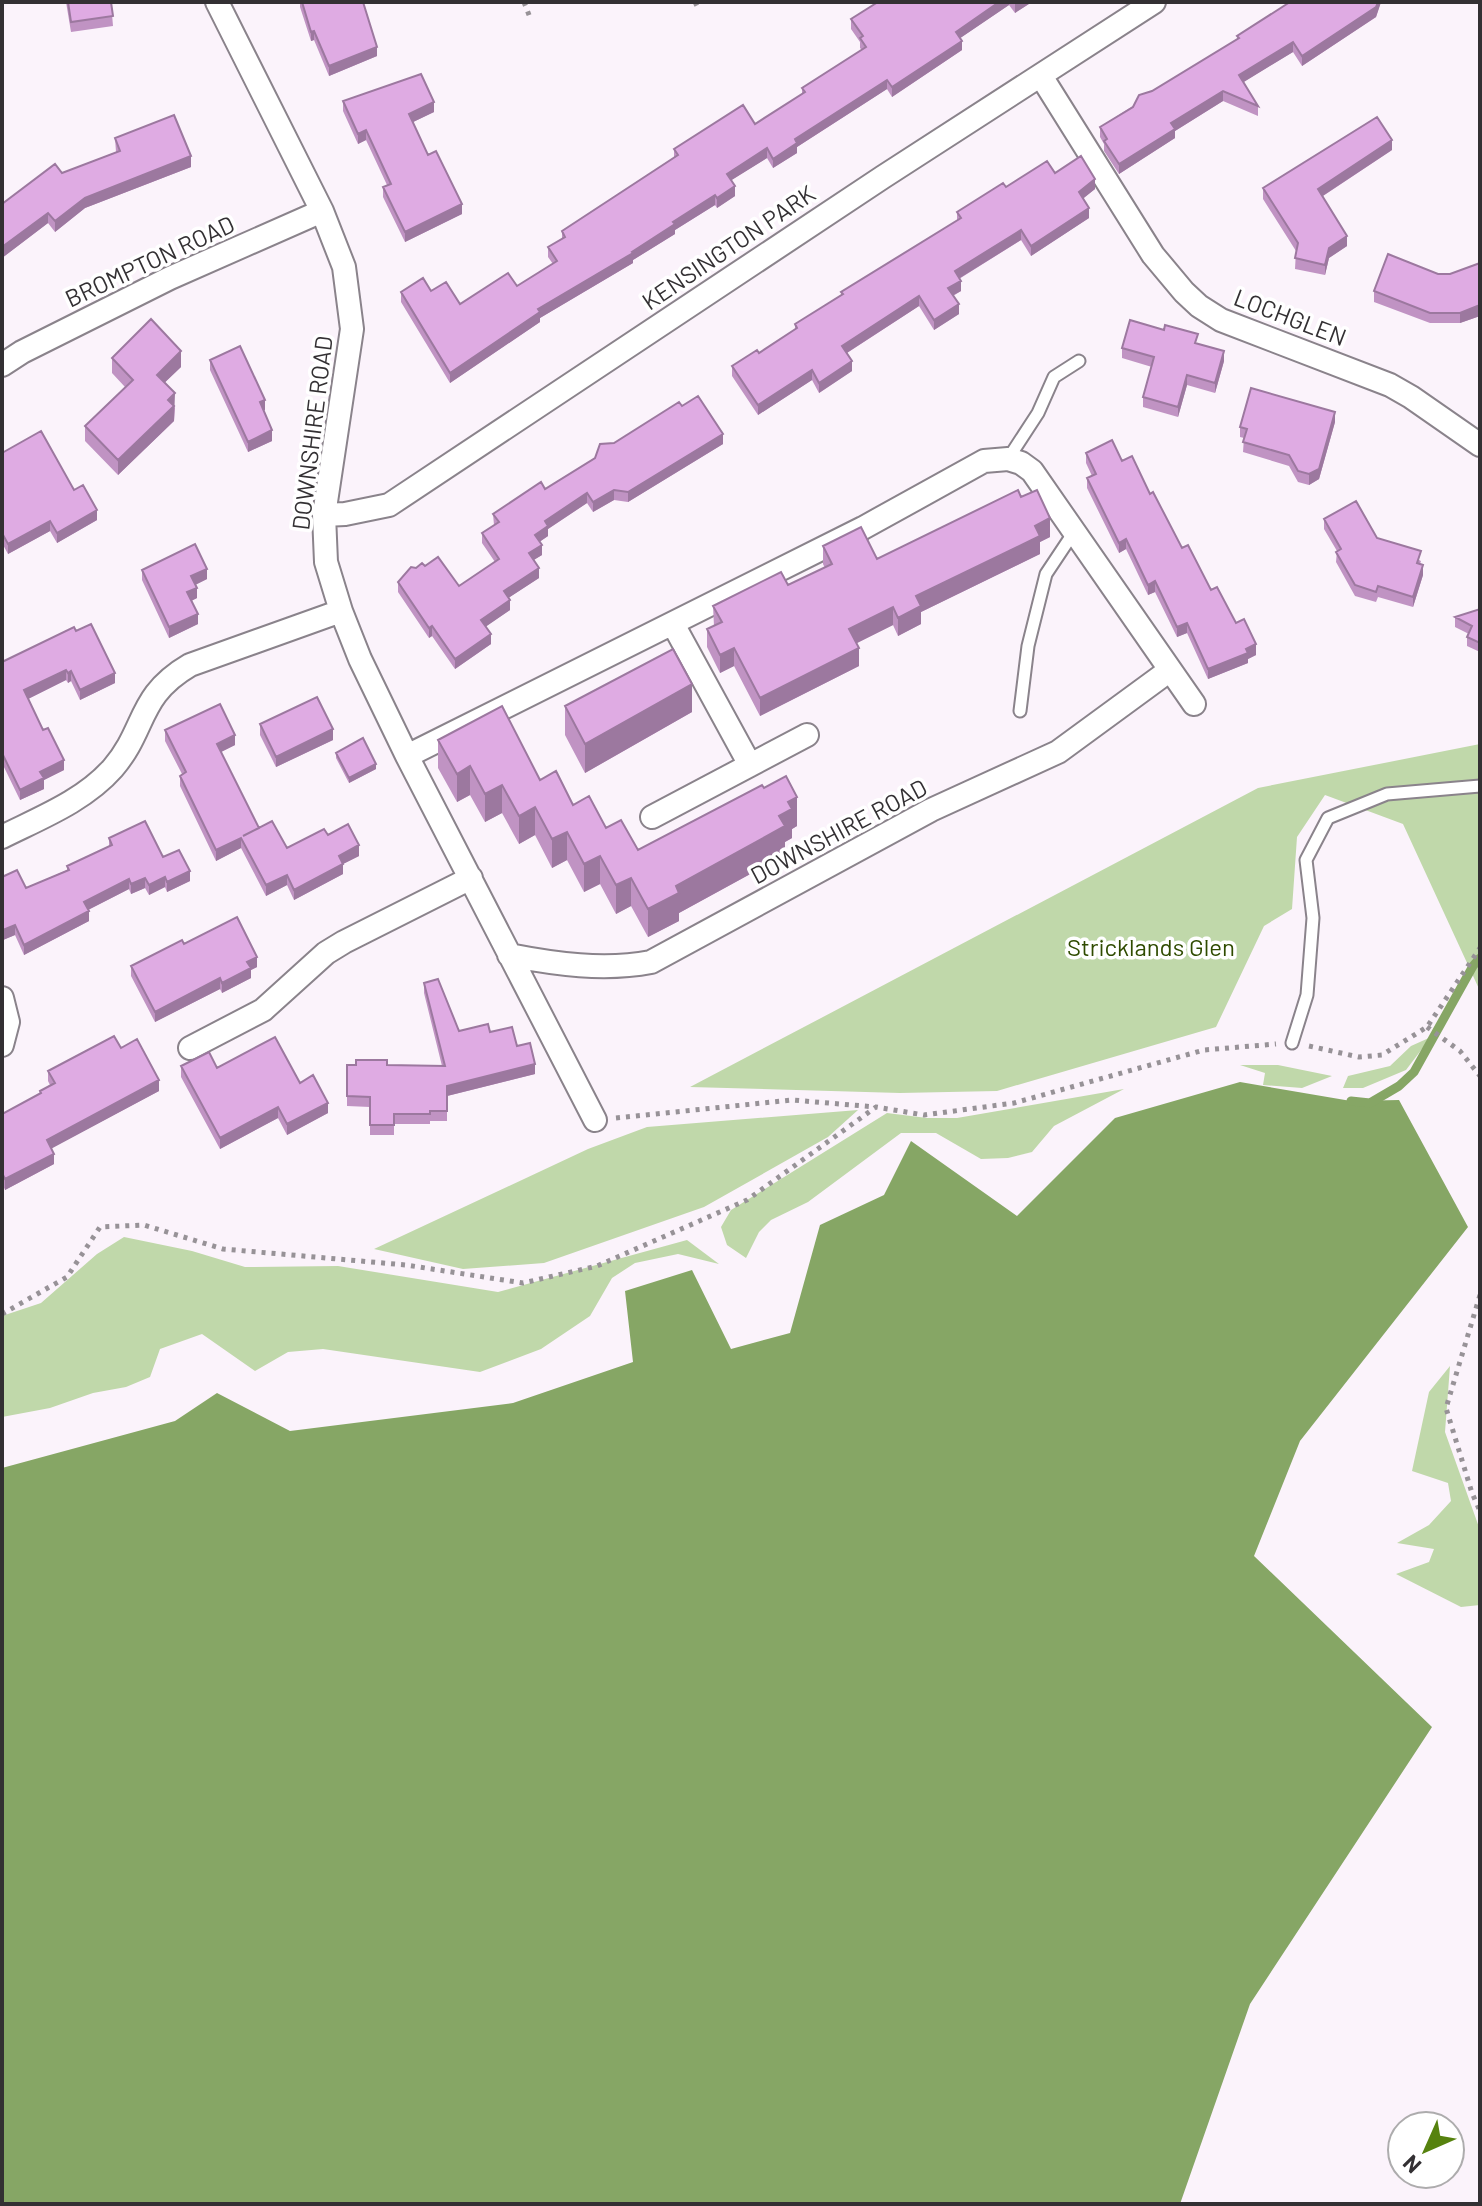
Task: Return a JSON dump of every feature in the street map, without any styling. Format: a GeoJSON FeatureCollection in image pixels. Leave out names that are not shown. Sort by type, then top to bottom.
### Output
{"type":"FeatureCollection","features":[{"type":"Feature","properties":{"kind":"street","name":"DOWNSHIRE ROAD"},"geometry":{"type":"LineString","coordinates":[[217,2],[322,211],[344,267],[352,329],[324,515],[326,562],[341,611],[360,659],[407,756],[595,1120]]}},
{"type":"Feature","properties":{"kind":"street","name":"KENSINGTON PARK"},"geometry":{"type":"LineString","coordinates":[[324,515],[389,505],[883,177],[1154,2]]}},
{"type":"Feature","properties":{"kind":"street","name":"LOCHGLEN"},"geometry":{"type":"LineString","coordinates":[[1041,76],[1153,255],[1199,306],[1221,320],[1390,385],[1480,445]]}},
{"type":"Feature","properties":{"kind":"street","name":"BROMPTON ROAD"},"geometry":{"type":"LineString","coordinates":[[2,365],[170,278],[322,211]]}},
{"type":"Feature","properties":{"kind":"street"},"geometry":{"type":"LineString","coordinates":[[407,756],[863,528],[971,467],[996,458],[1021,463],[1032,471],[1194,704]]}},
{"type":"Feature","properties":{"kind":"street"},"geometry":{"type":"LineString","coordinates":[[2,837],[72,801],[100,781],[122,756],[153,695],[176,673],[190,665],[341,611]]}},
{"type":"Feature","properties":{"kind":"street"},"geometry":{"type":"LineString","coordinates":[[673,624],[750,765]]}},
{"type":"Feature","properties":{"kind":"street","name":"DOWNSHIRE ROAD"},"geometry":{"type":"LineString","coordinates":[[509,955],[586,966],[651,962],[931,810],[1058,752],[1170,670]]}},
{"type":"Feature","properties":{"kind":"street"},"geometry":{"type":"LineString","coordinates":[[652,817],[807,735]]}},
{"type":"Feature","properties":{"kind":"street"},"geometry":{"type":"LineString","coordinates":[[190,1048],[263,1010],[326,953],[344,942],[471,878]]}},
{"type":"Feature","properties":{"kind":"street"},"geometry":{"type":"LineString","coordinates":[[2,998],[8,1022],[2,1045]]}},
{"type":"Feature","properties":{"kind":"lane"},"geometry":{"type":"LineString","coordinates":[[1008,459],[1038,413],[1054,377],[1079,361]]}},
{"type":"Feature","properties":{"kind":"lane"},"geometry":{"type":"LineString","coordinates":[[1020,711],[1028,646],[1046,574],[1074,532]]}},
{"type":"Feature","properties":{"kind":"lane"},"geometry":{"type":"LineString","coordinates":[[1292,1043],[1307,995],[1313,918],[1306,860],[1328,818],[1387,794],[1480,786]]}},
{"type":"Feature","properties":{"kind":"path"},"geometry":{"type":"LineString","coordinates":[[524,2],[531,20]]}},
{"type":"Feature","properties":{"kind":"path"},"geometry":{"type":"LineString","coordinates":[[595,1120],[792,1100],[876,1107],[924,1115],[1014,1103],[1204,1050],[1292,1043],[1359,1057],[1382,1055],[1427,1027],[1480,948]]}},
{"type":"Feature","properties":{"kind":"path"},"geometry":{"type":"LineString","coordinates":[[1427,1027],[1460,1051],[1480,1076]]}},
{"type":"Feature","properties":{"kind":"path"},"geometry":{"type":"LineString","coordinates":[[2,1314],[67,1277],[100,1227],[144,1225],[223,1249],[406,1265],[523,1283],[597,1266],[747,1200],[876,1107]]}},
{"type":"Feature","properties":{"kind":"path"},"geometry":{"type":"LineString","coordinates":[[1480,1295],[1446,1408],[1480,1511]]}},
{"type":"Feature","properties":{"kind":"green space","name":"Stricklands Glen"},"geometry":{"type":"Polygon","coordinates":[[[1480,744],[1480,991],[1403,824],[1325,795],[1297,837],[1292,909],[1264,926],[1216,1027],[997,1091],[900,1093],[690,1087],[1258,788],[1480,744]]]}},
{"type":"Feature","properties":{"kind":"green space"},"geometry":{"type":"Polygon","coordinates":[[[1431,1037],[1406,1070],[1363,1088],[1343,1088],[1348,1076],[1390,1066],[1411,1046],[1431,1037]]]}},
{"type":"Feature","properties":{"kind":"green space"},"geometry":{"type":"Polygon","coordinates":[[[1240,1065],[1278,1065],[1332,1076],[1302,1088],[1263,1085],[1265,1073],[1240,1065]]]}},
{"type":"Feature","properties":{"kind":"green space"},"geometry":{"type":"Polygon","coordinates":[[[1124,1089],[1054,1126],[1032,1152],[1008,1158],[981,1159],[936,1133],[901,1133],[808,1202],[771,1220],[759,1232],[746,1258],[727,1245],[721,1227],[731,1210],[887,1113],[957,1118],[1124,1089]]]}},
{"type":"Feature","properties":{"kind":"green space"},"geometry":{"type":"Polygon","coordinates":[[[858,1110],[828,1137],[704,1207],[544,1263],[463,1269],[374,1249],[588,1149],[647,1127],[858,1110]]]}},
{"type":"Feature","properties":{"kind":"green space"},"geometry":{"type":"Polygon","coordinates":[[[124,1237],[192,1251],[245,1267],[338,1266],[498,1292],[687,1240],[719,1264],[678,1254],[635,1263],[612,1278],[590,1316],[541,1349],[480,1372],[323,1349],[288,1352],[255,1371],[202,1334],[160,1349],[150,1377],[126,1387],[93,1393],[50,1408],[2,1417],[2,1316],[41,1303],[97,1254],[124,1237]]]}},
{"type":"Feature","properties":{"kind":"green space"},"geometry":{"type":"Polygon","coordinates":[[[1450,1366],[1445,1432],[1480,1530],[1480,1605],[1461,1607],[1396,1574],[1429,1562],[1434,1549],[1397,1543],[1429,1525],[1451,1501],[1448,1483],[1412,1471],[1429,1392],[1450,1366]]]}},
{"type":"Feature","properties":{"kind":"shaded area"},"geometry":{"type":"Polygon","coordinates":[[[1240,1082],[1351,1101],[1399,1100],[1468,1227],[1300,1441],[1254,1556],[1432,1727],[1250,2004],[1180,2204],[2,2204],[2,1468],[175,1421],[217,1393],[290,1431],[513,1403],[633,1362],[625,1291],[692,1270],[731,1349],[790,1333],[820,1225],[884,1195],[911,1141],[1017,1216],[1115,1118],[1240,1082]]]}},
{"type":"Feature","properties":{"kind":"building"},"geometry":{"type":"Polygon","coordinates":[[[68,2],[111,2],[113,16],[71,22],[68,2]]]}},
{"type":"Feature","properties":{"kind":"building"},"geometry":{"type":"Polygon","coordinates":[[[302,2],[363,2],[377,47],[329,66],[314,31],[311,32],[302,2]]]}},
{"type":"Feature","properties":{"kind":"building"},"geometry":{"type":"Polygon","coordinates":[[[878,2],[999,2],[956,32],[962,41],[892,87],[887,80],[795,139],[797,143],[773,159],[767,148],[727,174],[735,186],[717,198],[715,195],[633,253],[538,309],[540,312],[450,373],[401,292],[423,278],[431,291],[446,282],[460,304],[508,273],[517,286],[557,261],[548,247],[565,237],[562,231],[678,155],[674,149],[743,105],[755,124],[805,92],[802,88],[866,47],[860,38],[863,36],[851,19],[878,2]]]}},
{"type":"Feature","properties":{"kind":"building"},"geometry":{"type":"Polygon","coordinates":[[[1290,2],[1378,2],[1376,7],[1302,56],[1293,42],[1239,75],[1258,106],[1223,91],[1171,123],[1175,129],[1119,164],[1104,141],[1107,139],[1100,127],[1133,107],[1139,95],[1152,91],[1239,38],[1237,36],[1290,2]]]}},
{"type":"Feature","properties":{"kind":"building"},"geometry":{"type":"Polygon","coordinates":[[[421,74],[434,102],[409,114],[428,155],[436,151],[462,204],[405,232],[383,187],[391,184],[366,130],[358,134],[343,101],[421,74]]]}},
{"type":"Feature","properties":{"kind":"building"},"geometry":{"type":"Polygon","coordinates":[[[174,115],[191,156],[85,198],[55,221],[48,213],[2,247],[2,204],[55,164],[62,173],[120,151],[115,138],[174,115]]]}},
{"type":"Feature","properties":{"kind":"building"},"geometry":{"type":"Polygon","coordinates":[[[1377,117],[1392,140],[1318,189],[1347,236],[1329,248],[1325,265],[1295,258],[1298,243],[1263,188],[1377,117]]]}},
{"type":"Feature","properties":{"kind":"building"},"geometry":{"type":"Polygon","coordinates":[[[1081,156],[1095,179],[1079,192],[1089,208],[1031,246],[1021,230],[955,271],[961,281],[948,288],[959,304],[934,320],[919,296],[842,346],[852,361],[819,383],[812,370],[758,405],[732,366],[757,350],[759,353],[797,328],[795,324],[843,294],[841,292],[961,218],[957,212],[1003,183],[1006,187],[1047,161],[1055,173],[1081,156]]]}},
{"type":"Feature","properties":{"kind":"building"},"geometry":{"type":"Polygon","coordinates":[[[1388,254],[1438,274],[1450,274],[1480,263],[1480,305],[1460,313],[1430,313],[1374,291],[1388,254]]]}},
{"type":"Feature","properties":{"kind":"building"},"geometry":{"type":"Polygon","coordinates":[[[151,319],[181,351],[157,375],[175,393],[168,400],[174,406],[118,460],[85,426],[133,380],[112,358],[151,319]]]}},
{"type":"Feature","properties":{"kind":"building"},"geometry":{"type":"Polygon","coordinates":[[[1130,320],[1164,330],[1165,325],[1198,334],[1195,343],[1224,351],[1215,383],[1187,375],[1178,407],[1143,397],[1154,357],[1122,348],[1130,320]]]}},
{"type":"Feature","properties":{"kind":"building"},"geometry":{"type":"Polygon","coordinates":[[[240,346],[265,400],[260,402],[272,430],[248,442],[210,360],[240,346]]]}},
{"type":"Feature","properties":{"kind":"building"},"geometry":{"type":"Polygon","coordinates":[[[1251,388],[1335,412],[1319,469],[1309,474],[1298,471],[1289,455],[1243,442],[1247,429],[1240,427],[1251,388]]]}},
{"type":"Feature","properties":{"kind":"building"},"geometry":{"type":"Polygon","coordinates":[[[698,396],[723,434],[628,492],[614,490],[593,502],[587,493],[545,521],[548,526],[535,535],[542,545],[529,553],[539,568],[504,591],[510,600],[481,620],[491,634],[455,659],[432,626],[429,628],[398,582],[411,567],[416,568],[422,563],[425,566],[438,557],[459,586],[499,559],[482,533],[499,522],[493,514],[541,482],[545,489],[595,458],[600,444],[614,443],[679,402],[682,406],[698,396]]]}},
{"type":"Feature","properties":{"kind":"building"},"geometry":{"type":"Polygon","coordinates":[[[41,431],[74,490],[83,485],[97,510],[57,533],[50,521],[8,544],[2,533],[2,453],[41,431]]]}},
{"type":"Feature","properties":{"kind":"building"},"geometry":{"type":"Polygon","coordinates":[[[1112,440],[1122,461],[1132,456],[1150,494],[1153,492],[1182,548],[1188,545],[1211,590],[1217,587],[1236,623],[1244,619],[1256,644],[1246,649],[1248,653],[1208,669],[1187,623],[1177,627],[1155,581],[1148,585],[1126,539],[1119,543],[1087,478],[1096,474],[1086,453],[1112,440]]]}},
{"type":"Feature","properties":{"kind":"building"},"geometry":{"type":"Polygon","coordinates":[[[1018,490],[1021,497],[1037,490],[1050,518],[1035,526],[1040,536],[916,596],[921,606],[898,618],[893,607],[849,629],[859,648],[760,698],[734,648],[720,655],[707,629],[722,622],[713,606],[781,572],[788,585],[832,564],[823,546],[861,527],[877,559],[1018,490]]]}},
{"type":"Feature","properties":{"kind":"building"},"geometry":{"type":"Polygon","coordinates":[[[1356,501],[1377,538],[1421,551],[1417,563],[1423,565],[1413,597],[1378,586],[1376,592],[1355,585],[1336,552],[1341,549],[1324,519],[1356,501]]]}},
{"type":"Feature","properties":{"kind":"building"},"geometry":{"type":"Polygon","coordinates":[[[195,544],[207,569],[191,576],[197,588],[187,592],[198,614],[169,627],[142,570],[195,544]]]}},
{"type":"Feature","properties":{"kind":"building"},"geometry":{"type":"Polygon","coordinates":[[[1480,609],[1480,643],[1467,637],[1472,626],[1455,617],[1480,609]]]}},
{"type":"Feature","properties":{"kind":"building"},"geometry":{"type":"Polygon","coordinates":[[[91,624],[115,673],[80,690],[71,671],[68,673],[66,670],[24,690],[43,730],[48,728],[64,760],[40,772],[44,778],[20,790],[2,753],[2,662],[74,627],[76,631],[91,624]]]}},
{"type":"Feature","properties":{"kind":"building"},"geometry":{"type":"Polygon","coordinates":[[[673,649],[692,684],[585,744],[565,706],[673,649]]]}},
{"type":"Feature","properties":{"kind":"building"},"geometry":{"type":"Polygon","coordinates":[[[317,697],[333,729],[276,757],[260,724],[317,697]]]}},
{"type":"Feature","properties":{"kind":"building"},"geometry":{"type":"Polygon","coordinates":[[[220,704],[235,735],[217,744],[259,828],[272,821],[287,848],[324,829],[328,835],[348,824],[359,845],[339,856],[343,864],[294,890],[287,875],[266,885],[241,838],[216,850],[180,776],[186,772],[165,730],[220,704]]]}},
{"type":"Feature","properties":{"kind":"building"},"geometry":{"type":"Polygon","coordinates":[[[502,706],[540,780],[556,771],[573,805],[589,796],[606,828],[621,820],[638,850],[762,785],[764,788],[786,776],[797,797],[788,802],[792,809],[779,816],[785,826],[676,886],[679,893],[648,909],[631,878],[616,885],[600,856],[584,864],[567,832],[552,839],[535,807],[519,816],[502,785],[485,794],[470,766],[457,774],[438,740],[502,706]]]}},
{"type":"Feature","properties":{"kind":"building"},"geometry":{"type":"Polygon","coordinates":[[[363,738],[376,764],[349,778],[336,753],[363,738]]]}},
{"type":"Feature","properties":{"kind":"building"},"geometry":{"type":"Polygon","coordinates":[[[145,821],[163,857],[179,850],[190,871],[167,882],[165,877],[149,885],[145,878],[131,884],[129,879],[84,902],[89,911],[24,945],[15,925],[3,930],[2,877],[17,870],[26,888],[69,870],[67,866],[112,845],[109,838],[145,821]]]}},
{"type":"Feature","properties":{"kind":"building"},"geometry":{"type":"Polygon","coordinates":[[[237,917],[257,957],[247,962],[251,968],[222,983],[220,978],[155,1012],[131,966],[237,917]]]}},
{"type":"Feature","properties":{"kind":"building"},"geometry":{"type":"Polygon","coordinates":[[[438,979],[459,1031],[488,1024],[490,1032],[512,1027],[517,1046],[530,1043],[535,1064],[447,1086],[447,1111],[394,1114],[394,1125],[370,1125],[370,1097],[347,1096],[347,1065],[356,1065],[356,1060],[387,1060],[387,1065],[445,1066],[424,983],[438,979]]]}},
{"type":"Feature","properties":{"kind":"building"},"geometry":{"type":"Polygon","coordinates":[[[114,1036],[121,1048],[137,1039],[159,1080],[47,1140],[54,1154],[5,1179],[2,1173],[2,1114],[55,1083],[48,1071],[114,1036]]]}},
{"type":"Feature","properties":{"kind":"building"},"geometry":{"type":"Polygon","coordinates":[[[275,1037],[300,1083],[313,1075],[328,1103],[287,1124],[278,1107],[220,1138],[181,1066],[209,1052],[217,1068],[275,1037]]]}},
{"type":"Feature","properties":{"kind":"waterway"},"geometry":{"type":"LineString","coordinates":[[1351,1101],[1370,1103],[1399,1086],[1414,1072],[1480,958]]}}]}
